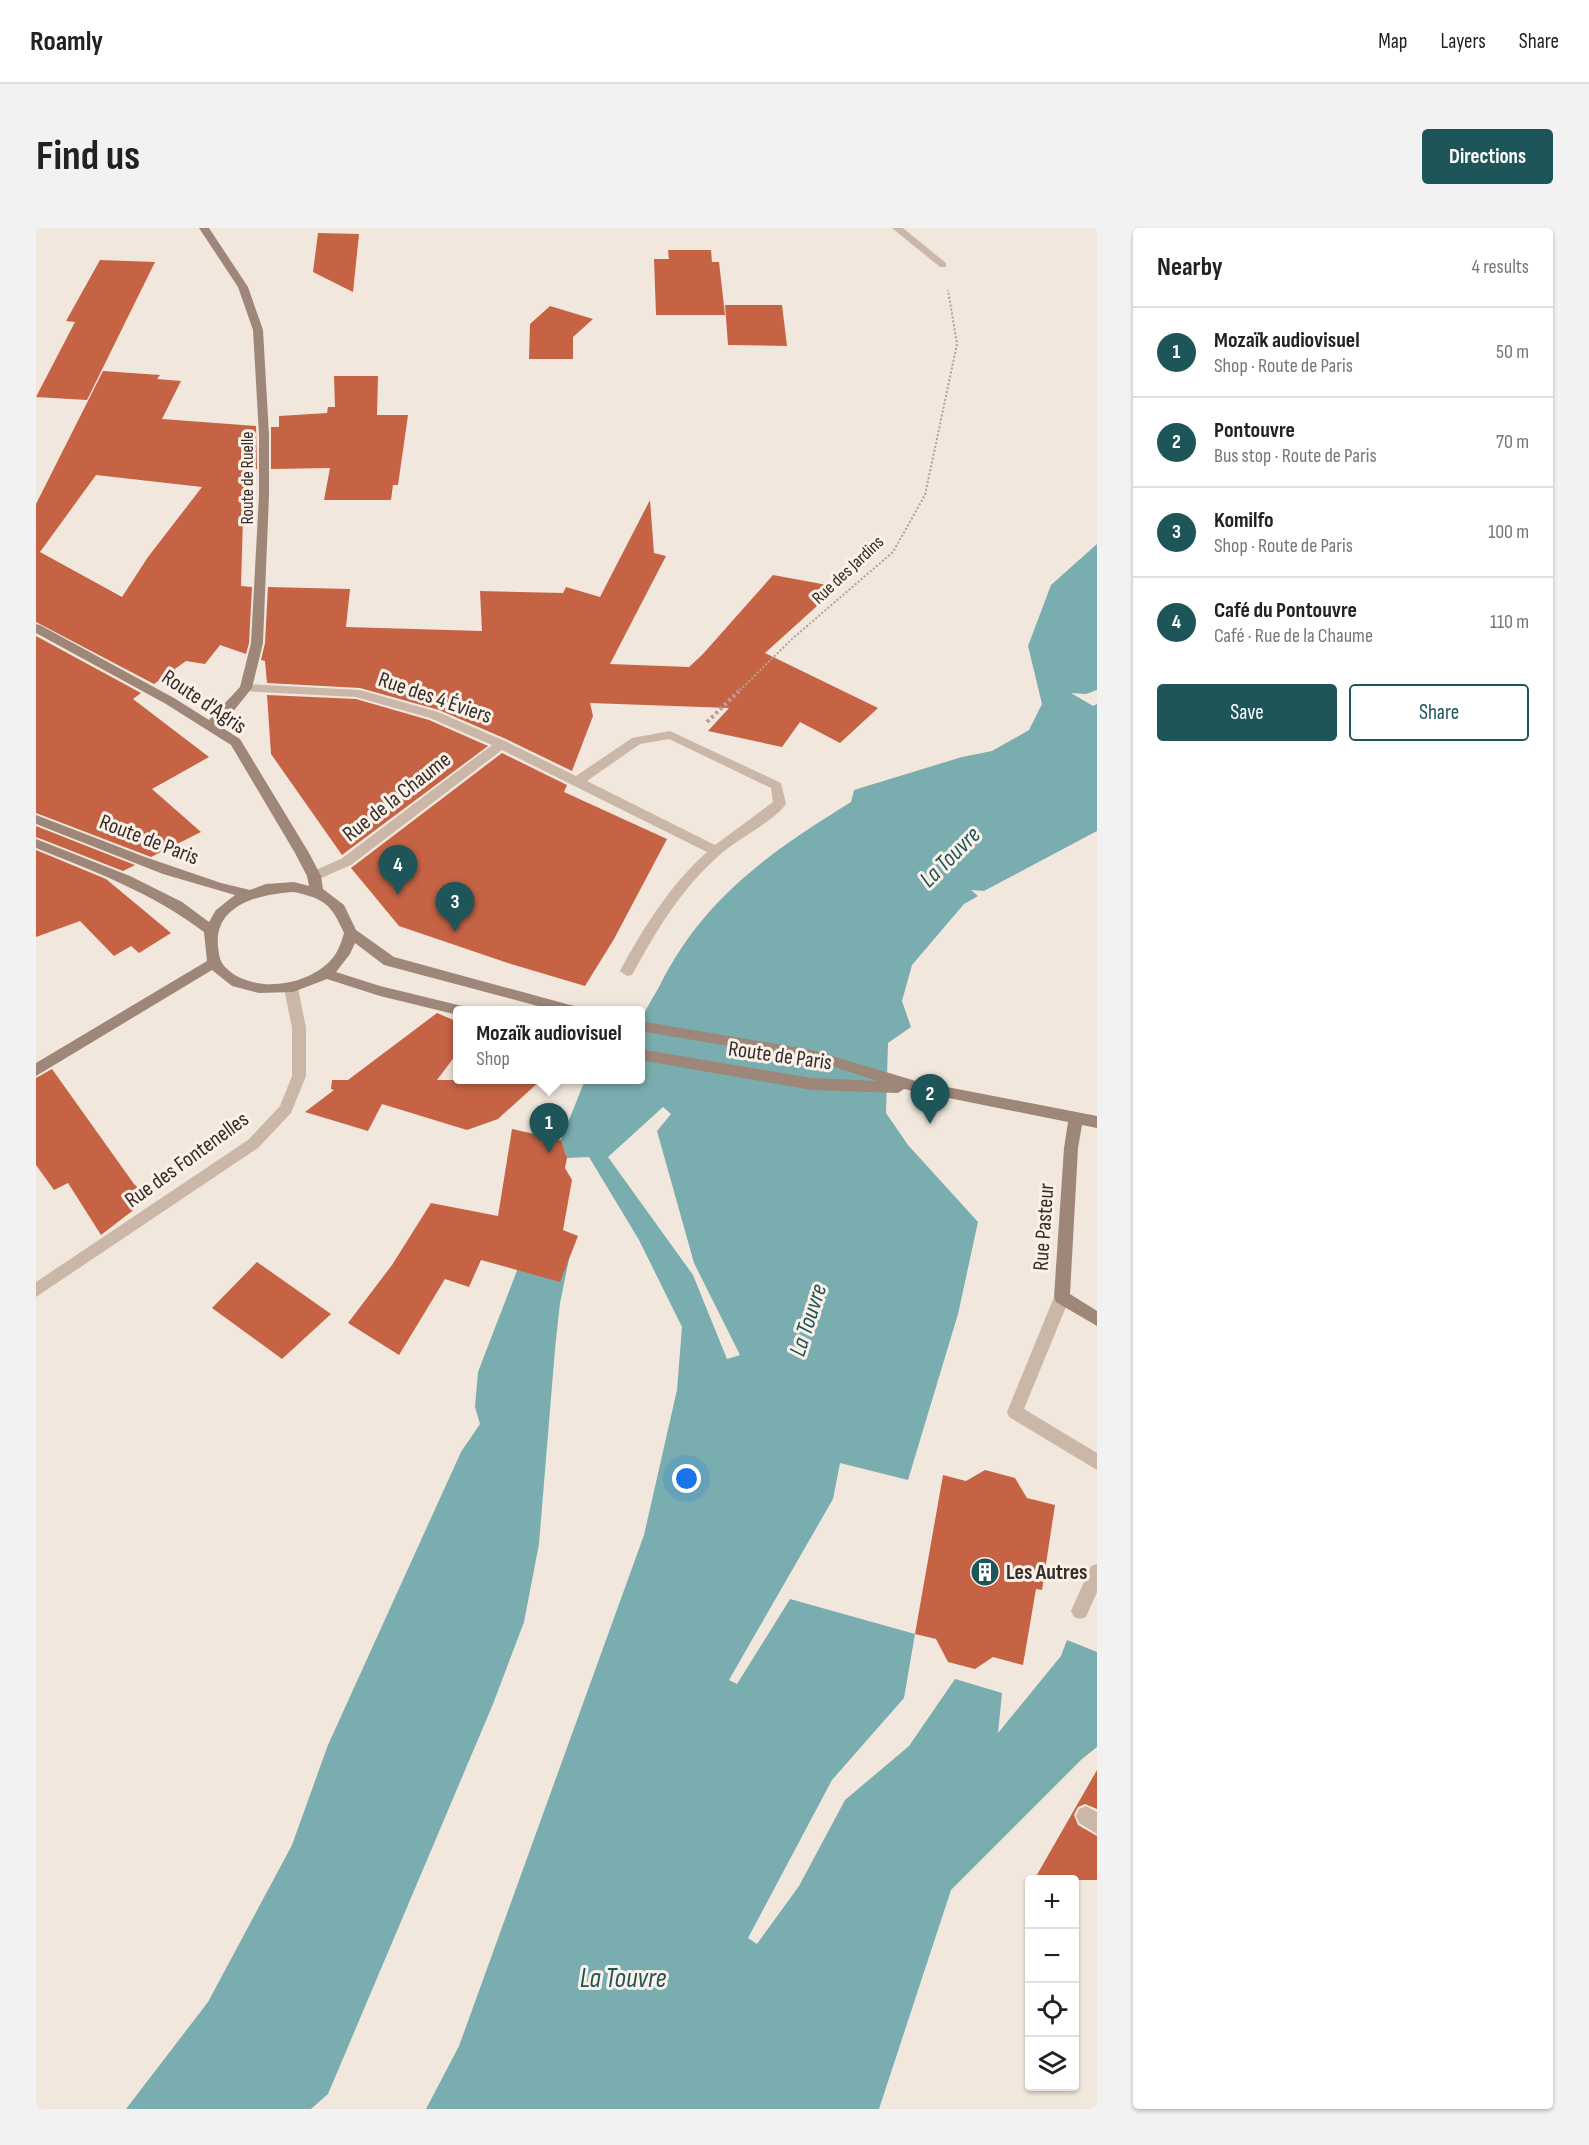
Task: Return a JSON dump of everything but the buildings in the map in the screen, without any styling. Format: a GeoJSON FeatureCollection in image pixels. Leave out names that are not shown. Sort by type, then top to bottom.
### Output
{"type":"FeatureCollection","features":[{"type":"Feature","properties":{"kind":"street","name":"Route de Ruelle"},"geometry":{"type":"LineString","coordinates":[[204,228],[243,287],[258,330],[264,435],[263,530],[257,644],[246,688],[228,710],[210,726]]}},
{"type":"Feature","properties":{"kind":"street"},"geometry":{"type":"LineString","coordinates":[[897,228],[943,266]]}},
{"type":"Feature","properties":{"kind":"street","name":"Route d'Agris"},"geometry":{"type":"LineString","coordinates":[[36,628],[170,700],[236,742],[314,876],[316,890]]}},
{"type":"Feature","properties":{"kind":"street","name":"Rue des 4 Éviers"},"geometry":{"type":"LineString","coordinates":[[246,688],[356,693],[434,715],[501,744],[716,851]]}},
{"type":"Feature","properties":{"kind":"street"},"geometry":{"type":"LineString","coordinates":[[577,782],[636,741],[670,735],[777,786],[780,804],[716,851],[681,887],[649,929],[627,971]]}},
{"type":"Feature","properties":{"kind":"street","name":"Rue de la Chaume"},"geometry":{"type":"LineString","coordinates":[[314,876],[346,862],[501,744]]}},
{"type":"Feature","properties":{"kind":"street","name":"Route de Paris"},"geometry":{"type":"LineString","coordinates":[[36,819],[202,883],[248,894]]}},
{"type":"Feature","properties":{"kind":"street","name":"Route de Paris"},"geometry":{"type":"LineString","coordinates":[[36,843],[125,879],[177,905],[210,929]]}},
{"type":"Feature","properties":{"kind":"street"},"geometry":{"type":"LineString","coordinates":[[285,886],[316,890],[338,904],[348,918],[351,933],[348,948],[339,962],[326,974],[291,988],[273,990],[246,985],[224,974],[214,963],[208,947],[210,929],[218,915],[231,903],[248,894],[285,886]]}},
{"type":"Feature","properties":{"kind":"street"},"geometry":{"type":"LineString","coordinates":[[351,933],[389,961],[552,1006]]}},
{"type":"Feature","properties":{"kind":"street"},"geometry":{"type":"LineString","coordinates":[[36,1070],[214,963]]}},
{"type":"Feature","properties":{"kind":"street"},"geometry":{"type":"LineString","coordinates":[[326,974],[380,991],[453,1009]]}},
{"type":"Feature","properties":{"kind":"street","name":"Rue des Fontenelles"},"geometry":{"type":"LineString","coordinates":[[36,1290],[253,1144],[286,1109],[299,1076],[299,1028],[291,988]]}},
{"type":"Feature","properties":{"kind":"street"},"geometry":{"type":"LineString","coordinates":[[645,1027],[812,1055],[916,1087],[1097,1122]]}},
{"type":"Feature","properties":{"kind":"street","name":"Route de Paris"},"geometry":{"type":"LineString","coordinates":[[645,1055],[812,1084],[916,1087]]}},
{"type":"Feature","properties":{"kind":"street","name":"Rue Pasteur"},"geometry":{"type":"LineString","coordinates":[[1076,1118],[1071,1148],[1062,1297],[1097,1319]]}},
{"type":"Feature","properties":{"kind":"street"},"geometry":{"type":"LineString","coordinates":[[1062,1297],[1015,1412],[1097,1462]]}},
{"type":"Feature","properties":{"kind":"street"},"geometry":{"type":"LineString","coordinates":[[1080,1611],[1097,1572]]}},
{"type":"Feature","properties":{"kind":"path","name":"Rue des Jardins"},"geometry":{"type":"LineString","coordinates":[[689,744],[704,726],[792,639],[893,552],[925,495],[957,344],[943,266]]}},
{"type":"Feature","properties":{"kind":"water","name":"La Touvre"},"geometry":{"type":"Polygon","coordinates":[[[1097,544],[1097,690],[1086,694],[1071,693],[1093,706],[1097,704],[1097,831],[984,891],[971,890],[978,896],[964,904],[912,965],[902,1001],[911,1027],[888,1043],[886,1113],[908,1145],[978,1222],[958,1314],[908,1480],[840,1463],[833,1499],[729,1680],[737,1684],[790,1599],[915,1634],[904,1698],[832,1780],[748,1938],[757,1944],[799,1886],[845,1800],[909,1746],[955,1679],[1002,1693],[998,1733],[1061,1656],[1067,1640],[1097,1652],[1097,1747],[1082,1759],[951,1890],[879,2109],[426,2109],[459,2046],[644,1535],[677,1390],[682,1327],[639,1240],[589,1157],[567,1158],[561,1140],[583,1084],[645,1084],[645,1012],[648,1005],[696,928],[717,903],[766,859],[851,802],[854,790],[962,757],[992,751],[1029,730],[1042,704],[1028,646],[1051,585],[1097,544]],[[663,1107],[608,1157],[693,1275],[727,1359],[740,1355],[694,1263],[657,1131],[671,1114],[663,1107]]]}},
{"type":"Feature","properties":{"kind":"water"},"geometry":{"type":"Polygon","coordinates":[[[526,1247],[569,1259],[560,1303],[555,1349],[539,1544],[524,1622],[493,1704],[328,2094],[311,2109],[126,2109],[208,2002],[292,1845],[328,1745],[461,1452],[480,1424],[475,1407],[478,1372],[526,1247]]]}},
{"type":"Feature","properties":{"kind":"place","name":"Café du Pontouvre"},"geometry":{"type":"Point","coordinates":[398,895]}},
{"type":"Feature","properties":{"kind":"place","name":"Komilfo"},"geometry":{"type":"Point","coordinates":[455,932]}},
{"type":"Feature","properties":{"kind":"place","name":"Pontouvre"},"geometry":{"type":"Point","coordinates":[930,1124]}},
{"type":"Feature","properties":{"kind":"place","name":"Mozaïk audiovisuel"},"geometry":{"type":"Point","coordinates":[549,1153]}},
{"type":"Feature","properties":{"kind":"place","name":"Les Autres"},"geometry":{"type":"Point","coordinates":[985,1572]}}]}
